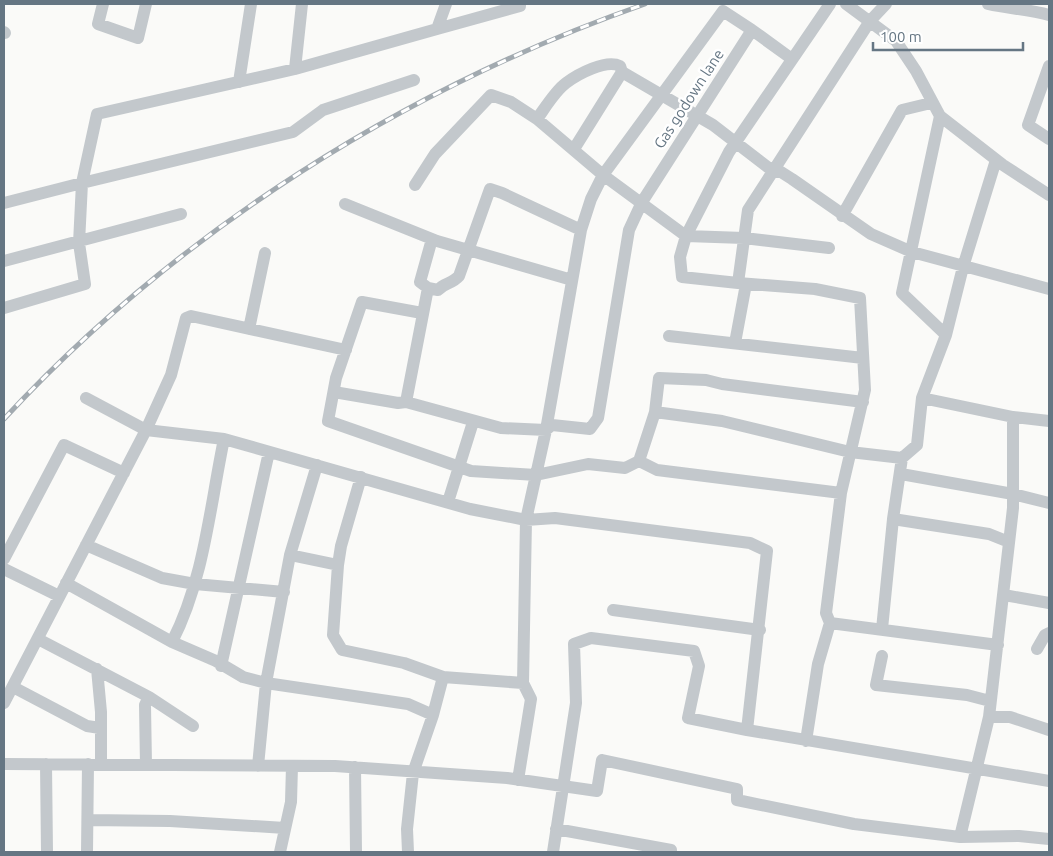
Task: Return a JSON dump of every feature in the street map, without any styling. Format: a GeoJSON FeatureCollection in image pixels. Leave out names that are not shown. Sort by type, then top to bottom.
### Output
{"type":"FeatureCollection","features":[{"type":"Feature","properties":{"kind":"street"},"geometry":{"type":"LineString","coordinates":[[103,4],[98,24],[138,38],[146,4]]}},
{"type":"Feature","properties":{"kind":"street"},"geometry":{"type":"LineString","coordinates":[[239,82],[251,4]]}},
{"type":"Feature","properties":{"kind":"street"},"geometry":{"type":"LineString","coordinates":[[296,69],[302,4]]}},
{"type":"Feature","properties":{"kind":"street"},"geometry":{"type":"LineString","coordinates":[[437,29],[446,4]]}},
{"type":"Feature","properties":{"kind":"street"},"geometry":{"type":"LineString","coordinates":[[4,308],[85,284],[79,243],[82,183],[97,114],[296,69],[520,4]]}},
{"type":"Feature","properties":{"kind":"street"},"geometry":{"type":"LineString","coordinates":[[806,740],[818,664],[830,623],[826,613],[841,493],[865,390],[860,298],[815,289],[682,277],[680,257],[686,236],[736,142],[830,4]]}},
{"type":"Feature","properties":{"kind":"street"},"geometry":{"type":"LineString","coordinates":[[846,4],[896,41],[916,71],[931,103],[940,116],[996,160],[1049,195]]}},
{"type":"Feature","properties":{"kind":"street"},"geometry":{"type":"LineString","coordinates":[[736,343],[748,210],[870,21],[886,4]]}},
{"type":"Feature","properties":{"kind":"street"},"geometry":{"type":"LineString","coordinates":[[988,4],[1008,8],[1030,9],[1049,15]]}},
{"type":"Feature","properties":{"kind":"street"},"geometry":{"type":"LineString","coordinates":[[518,780],[531,699],[523,683],[526,520],[546,430],[581,230],[591,199],[603,176],[723,10],[792,59]]}},
{"type":"Feature","properties":{"kind":"street","name":"Gas godown lane"},"geometry":{"type":"LineString","coordinates":[[546,430],[552,425],[590,429],[598,418],[629,230],[642,202],[752,30]]}},
{"type":"Feature","properties":{"kind":"street"},"geometry":{"type":"LineString","coordinates":[[536,120],[565,84],[583,74],[612,63],[620,66],[622,72],[698,116],[736,142],[774,172],[781,172],[792,179],[842,216],[871,234],[912,252],[1049,289]]}},
{"type":"Feature","properties":{"kind":"street"},"geometry":{"type":"LineString","coordinates":[[1049,66],[1028,125],[1049,139]]}},
{"type":"Feature","properties":{"kind":"street"},"geometry":{"type":"LineString","coordinates":[[574,149],[622,72]]}},
{"type":"Feature","properties":{"kind":"street"},"geometry":{"type":"LineString","coordinates":[[4,203],[293,132],[323,110],[414,80]]}},
{"type":"Feature","properties":{"kind":"street"},"geometry":{"type":"LineString","coordinates":[[415,185],[435,154],[491,95],[512,102],[574,149],[603,176],[642,202],[686,236],[744,238],[829,248]]}},
{"type":"Feature","properties":{"kind":"street"},"geometry":{"type":"LineString","coordinates":[[842,216],[902,110],[931,103]]}},
{"type":"Feature","properties":{"kind":"street"},"geometry":{"type":"LineString","coordinates":[[940,116],[902,293],[946,335]]}},
{"type":"Feature","properties":{"kind":"street"},"geometry":{"type":"LineString","coordinates":[[882,629],[893,519],[902,458],[917,445],[922,398],[946,335],[963,267],[996,160]]}},
{"type":"Feature","properties":{"kind":"street"},"geometry":{"type":"LineString","coordinates":[[432,239],[420,282],[428,288],[438,290],[442,286],[453,282],[458,276],[490,189],[581,230]]}},
{"type":"Feature","properties":{"kind":"street"},"geometry":{"type":"LineString","coordinates":[[345,204],[468,252],[521,264],[572,280]]}},
{"type":"Feature","properties":{"kind":"street"},"geometry":{"type":"LineString","coordinates":[[4,261],[79,243],[181,214]]}},
{"type":"Feature","properties":{"kind":"street"},"geometry":{"type":"LineString","coordinates":[[249,329],[265,253]]}},
{"type":"Feature","properties":{"kind":"street"},"geometry":{"type":"LineString","coordinates":[[406,402],[428,288]]}},
{"type":"Feature","properties":{"kind":"street"},"geometry":{"type":"LineString","coordinates":[[422,313],[362,302],[346,350],[328,421],[471,470],[536,475],[588,464],[625,468],[639,461],[655,412],[660,378],[706,380],[722,384],[863,402]]}},
{"type":"Feature","properties":{"kind":"street"},"geometry":{"type":"LineString","coordinates":[[4,703],[124,473],[172,375],[186,318],[191,316],[346,350]]}},
{"type":"Feature","properties":{"kind":"street"},"geometry":{"type":"LineString","coordinates":[[669,336],[863,358]]}},
{"type":"Feature","properties":{"kind":"street"},"geometry":{"type":"LineString","coordinates":[[334,392],[398,403],[406,402],[501,428],[546,430]]}},
{"type":"Feature","properties":{"kind":"street"},"geometry":{"type":"LineString","coordinates":[[86,398],[146,430],[224,439],[448,502],[526,520],[555,518],[750,543],[767,551],[760,630],[747,730]]}},
{"type":"Feature","properties":{"kind":"street"},"geometry":{"type":"LineString","coordinates":[[922,398],[1013,417],[1049,420]]}},
{"type":"Feature","properties":{"kind":"street"},"geometry":{"type":"LineString","coordinates":[[655,412],[722,421],[850,452],[902,458]]}},
{"type":"Feature","properties":{"kind":"street"},"geometry":{"type":"LineString","coordinates":[[960,837],[989,717],[1004,595],[1013,494],[1013,417]]}},
{"type":"Feature","properties":{"kind":"street"},"geometry":{"type":"LineString","coordinates":[[448,502],[474,422]]}},
{"type":"Feature","properties":{"kind":"street"},"geometry":{"type":"LineString","coordinates":[[172,642],[186,615],[195,584],[224,439]]}},
{"type":"Feature","properties":{"kind":"street"},"geometry":{"type":"LineString","coordinates":[[4,559],[64,445],[124,473]]}},
{"type":"Feature","properties":{"kind":"street"},"geometry":{"type":"LineString","coordinates":[[221,666],[269,452]]}},
{"type":"Feature","properties":{"kind":"street"},"geometry":{"type":"LineString","coordinates":[[639,461],[657,470],[841,493]]}},
{"type":"Feature","properties":{"kind":"street"},"geometry":{"type":"LineString","coordinates":[[258,766],[266,683],[290,555],[317,465]]}},
{"type":"Feature","properties":{"kind":"street"},"geometry":{"type":"LineString","coordinates":[[901,474],[1013,494],[1049,503]]}},
{"type":"Feature","properties":{"kind":"street"},"geometry":{"type":"LineString","coordinates":[[361,477],[341,546],[338,565],[333,635],[342,650],[404,663],[443,677],[523,683]]}},
{"type":"Feature","properties":{"kind":"street"},"geometry":{"type":"LineString","coordinates":[[893,519],[989,534],[1009,542]]}},
{"type":"Feature","properties":{"kind":"street"},"geometry":{"type":"LineString","coordinates":[[86,545],[162,578],[195,584],[238,586],[284,592]]}},
{"type":"Feature","properties":{"kind":"street"},"geometry":{"type":"LineString","coordinates":[[290,555],[338,565]]}},
{"type":"Feature","properties":{"kind":"street"},"geometry":{"type":"LineString","coordinates":[[4,568],[59,596]]}},
{"type":"Feature","properties":{"kind":"street"},"geometry":{"type":"LineString","coordinates":[[66,583],[172,642],[216,661],[221,666],[243,677],[266,683],[408,704],[433,715]]}},
{"type":"Feature","properties":{"kind":"street"},"geometry":{"type":"LineString","coordinates":[[1004,595],[1049,603]]}},
{"type":"Feature","properties":{"kind":"street"},"geometry":{"type":"LineString","coordinates":[[613,610],[760,630]]}},
{"type":"Feature","properties":{"kind":"street"},"geometry":{"type":"LineString","coordinates":[[830,623],[870,630],[882,629],[998,645]]}},
{"type":"Feature","properties":{"kind":"street"},"geometry":{"type":"LineString","coordinates":[[1037,649],[1045,635],[1049,633]]}},
{"type":"Feature","properties":{"kind":"street"},"geometry":{"type":"LineString","coordinates":[[553,852],[576,703],[574,644],[591,638],[694,651],[699,666],[688,718],[747,730],[1049,781]]}},
{"type":"Feature","properties":{"kind":"street"},"geometry":{"type":"LineString","coordinates":[[38,639],[149,696],[193,726]]}},
{"type":"Feature","properties":{"kind":"street"},"geometry":{"type":"LineString","coordinates":[[882,656],[876,685],[967,695],[990,701]]}},
{"type":"Feature","properties":{"kind":"street"},"geometry":{"type":"LineString","coordinates":[[97,669],[101,765]]}},
{"type":"Feature","properties":{"kind":"street"},"geometry":{"type":"LineString","coordinates":[[408,852],[407,828],[413,773],[433,715],[443,677]]}},
{"type":"Feature","properties":{"kind":"street"},"geometry":{"type":"LineString","coordinates":[[13,687],[88,726],[100,728]]}},
{"type":"Feature","properties":{"kind":"street"},"geometry":{"type":"LineString","coordinates":[[146,765],[145,705],[149,696]]}},
{"type":"Feature","properties":{"kind":"street"},"geometry":{"type":"LineString","coordinates":[[989,717],[1010,717],[1049,730]]}},
{"type":"Feature","properties":{"kind":"street"},"geometry":{"type":"LineString","coordinates":[[4,764],[355,767],[518,780],[597,792],[602,760],[737,789],[737,800],[854,824],[960,837],[1019,836],[1049,838]]}},
{"type":"Feature","properties":{"kind":"street"},"geometry":{"type":"LineString","coordinates":[[46,764],[47,852]]}},
{"type":"Feature","properties":{"kind":"street"},"geometry":{"type":"LineString","coordinates":[[87,852],[88,764]]}},
{"type":"Feature","properties":{"kind":"street"},"geometry":{"type":"LineString","coordinates":[[280,852],[291,802],[292,766]]}},
{"type":"Feature","properties":{"kind":"street"},"geometry":{"type":"LineString","coordinates":[[355,767],[356,852]]}},
{"type":"Feature","properties":{"kind":"street"},"geometry":{"type":"LineString","coordinates":[[88,820],[170,821],[285,828]]}},
{"type":"Feature","properties":{"kind":"street"},"geometry":{"type":"LineString","coordinates":[[556,829],[671,850]]}},
{"type":"Feature","properties":{"kind":"railway"},"geometry":{"type":"LineString","coordinates":[[4,419],[71,351],[143,287],[220,228],[299,173],[382,123],[468,78],[556,38],[645,4]]}}]}
